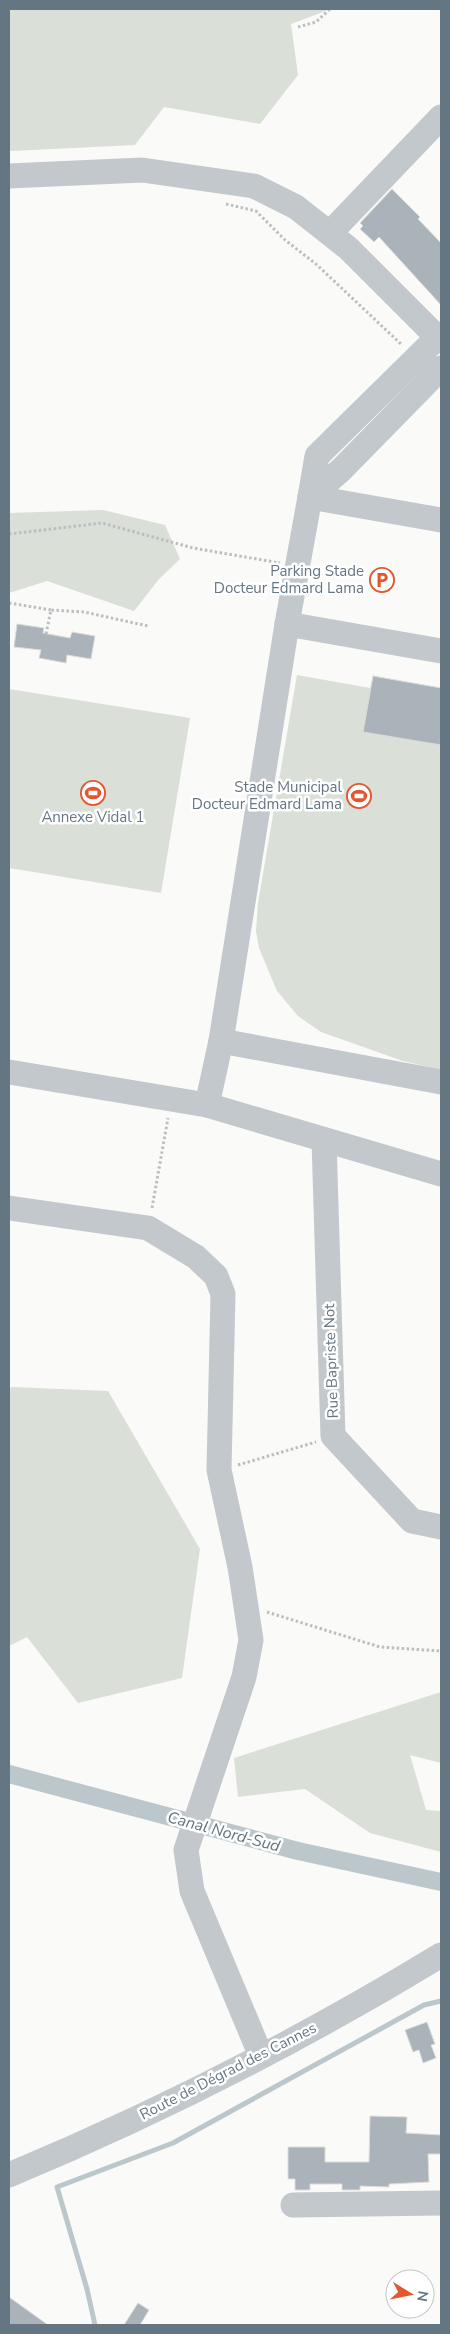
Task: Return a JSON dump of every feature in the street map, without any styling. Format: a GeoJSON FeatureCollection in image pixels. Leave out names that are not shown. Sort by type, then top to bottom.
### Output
{"type":"FeatureCollection","features":[{"type":"Feature","properties":{"kind":"street"},"geometry":{"type":"LineString","coordinates":[[330,233],[441,117]]}},
{"type":"Feature","properties":{"kind":"street"},"geometry":{"type":"LineString","coordinates":[[9,176],[142,170],[254,186],[296,207],[330,233],[348,248],[440,338],[416,358],[317,456],[287,624],[220,1041],[207,1104]]}},
{"type":"Feature","properties":{"kind":"street"},"geometry":{"type":"LineString","coordinates":[[310,497],[341,470],[441,368]]}},
{"type":"Feature","properties":{"kind":"street"},"geometry":{"type":"LineString","coordinates":[[310,497],[441,520]]}},
{"type":"Feature","properties":{"kind":"street"},"geometry":{"type":"LineString","coordinates":[[287,624],[441,651]]}},
{"type":"Feature","properties":{"kind":"street"},"geometry":{"type":"LineString","coordinates":[[220,1041],[441,1082]]}},
{"type":"Feature","properties":{"kind":"street"},"geometry":{"type":"LineString","coordinates":[[9,1072],[207,1104],[441,1174]]}},
{"type":"Feature","properties":{"kind":"street","name":"Rue Bapriste Not"},"geometry":{"type":"LineString","coordinates":[[324,1140],[333,1436],[412,1521],[441,1527]]}},
{"type":"Feature","properties":{"kind":"street"},"geometry":{"type":"LineString","coordinates":[[9,1208],[148,1228],[196,1257],[216,1276],[223,1294],[219,1470],[246,1604],[251,1640],[244,1676],[186,1850],[192,1890],[261,2056]]}},
{"type":"Feature","properties":{"kind":"street","name":"Route de Dégrad des Cannes"},"geometry":{"type":"LineString","coordinates":[[9,2175],[188,2094],[373,1996],[441,1955]]}},
{"type":"Feature","properties":{"kind":"street"},"geometry":{"type":"LineString","coordinates":[[293,2204],[441,2203]]}},
{"type":"Feature","properties":{"kind":"path"},"geometry":{"type":"LineString","coordinates":[[298,27],[316,22],[330,9]]}},
{"type":"Feature","properties":{"kind":"path"},"geometry":{"type":"LineString","coordinates":[[221,203],[256,211],[285,240],[316,264],[416,358]]}},
{"type":"Feature","properties":{"kind":"path"},"geometry":{"type":"LineString","coordinates":[[9,534],[102,523],[192,548],[297,566]]}},
{"type":"Feature","properties":{"kind":"path"},"geometry":{"type":"LineString","coordinates":[[9,603],[51,610],[84,612],[148,626]]}},
{"type":"Feature","properties":{"kind":"path"},"geometry":{"type":"LineString","coordinates":[[46,634],[51,610]]}},
{"type":"Feature","properties":{"kind":"path"},"geometry":{"type":"LineString","coordinates":[[148,1228],[171,1099]]}},
{"type":"Feature","properties":{"kind":"path"},"geometry":{"type":"LineString","coordinates":[[219,1470],[285,1452],[333,1436]]}},
{"type":"Feature","properties":{"kind":"path"},"geometry":{"type":"LineString","coordinates":[[246,1604],[380,1647],[441,1651]]}},
{"type":"Feature","properties":{"kind":"shaded area"},"geometry":{"type":"Polygon","coordinates":[[[9,9],[331,9],[291,24],[298,75],[260,124],[164,107],[135,145],[11,151],[9,150],[9,9]]]}},
{"type":"Feature","properties":{"kind":"shaded area"},"geometry":{"type":"Polygon","coordinates":[[[103,510],[165,525],[180,559],[159,579],[134,611],[47,581],[9,593],[9,513],[103,510]]]}},
{"type":"Feature","properties":{"kind":"shaded area","name":"Stade Municipal Docteur Edmard Lama"},"geometry":{"type":"Polygon","coordinates":[[[297,675],[370,688],[373,676],[441,688],[441,1070],[403,1061],[321,1032],[298,1016],[277,991],[259,948],[256,931],[258,903],[297,675]]]}},
{"type":"Feature","properties":{"kind":"shaded area","name":"Annexe Vidal 1"},"geometry":{"type":"Polygon","coordinates":[[[9,689],[190,718],[161,893],[9,868],[9,689]]]}},
{"type":"Feature","properties":{"kind":"shaded area"},"geometry":{"type":"Polygon","coordinates":[[[12,1387],[108,1391],[200,1549],[182,1678],[78,1703],[27,1637],[9,1646],[9,1389],[12,1387]]]}},
{"type":"Feature","properties":{"kind":"shaded area"},"geometry":{"type":"Polygon","coordinates":[[[441,1692],[441,1763],[410,1755],[426,1810],[441,1811],[441,1852],[370,1833],[305,1789],[238,1797],[234,1758],[441,1692]]]}},
{"type":"Feature","properties":{"kind":"building"},"geometry":{"type":"Polygon","coordinates":[[[392,189],[420,217],[418,219],[441,243],[441,305],[379,237],[374,242],[360,229],[363,226],[360,223],[392,189]]]}},
{"type":"Feature","properties":{"kind":"building"},"geometry":{"type":"Polygon","coordinates":[[[17,624],[44,628],[43,633],[70,638],[72,632],[95,636],[91,659],[67,655],[66,663],[39,658],[41,650],[14,647],[17,624]]]}},
{"type":"Feature","properties":{"kind":"building"},"geometry":{"type":"Polygon","coordinates":[[[373,676],[441,688],[441,745],[363,732],[373,676]]]}},
{"type":"Feature","properties":{"kind":"building"},"geometry":{"type":"Polygon","coordinates":[[[427,2022],[435,2044],[431,2045],[436,2058],[423,2063],[419,2050],[413,2052],[405,2030],[427,2022]]]}},
{"type":"Feature","properties":{"kind":"building"},"geometry":{"type":"Polygon","coordinates":[[[370,2116],[407,2117],[406,2133],[441,2135],[441,2154],[428,2154],[429,2182],[389,2184],[389,2187],[360,2186],[360,2190],[342,2190],[342,2184],[310,2184],[310,2190],[295,2190],[295,2179],[288,2179],[288,2147],[325,2147],[325,2162],[369,2162],[370,2116]]]}},
{"type":"Feature","properties":{"kind":"building"},"geometry":{"type":"Polygon","coordinates":[[[9,2297],[48,2325],[9,2325],[9,2297]]]}},
{"type":"Feature","properties":{"kind":"building"},"geometry":{"type":"Polygon","coordinates":[[[138,2303],[149,2310],[140,2325],[124,2325],[138,2303]]]}},
{"type":"Feature","properties":{"kind":"waterway","name":"Canal Nord-Sud"},"geometry":{"type":"LineString","coordinates":[[9,1774],[298,1851],[441,1882]]}},
{"type":"Feature","properties":{"kind":"waterway"},"geometry":{"type":"LineString","coordinates":[[95,2325],[87,2289],[57,2187],[173,2143],[424,2005],[441,2001]]}},
{"type":"Feature","properties":{"kind":"place","name":"Parking Stade Docteur Edmard Lama"},"geometry":{"type":"Point","coordinates":[382,580]}},
{"type":"Feature","properties":{"kind":"place","name":"Annexe Vidal 1"},"geometry":{"type":"Point","coordinates":[93,793]}},
{"type":"Feature","properties":{"kind":"place","name":"Stade Municipal Docteur Edmard Lama"},"geometry":{"type":"Point","coordinates":[359,796]}}]}
